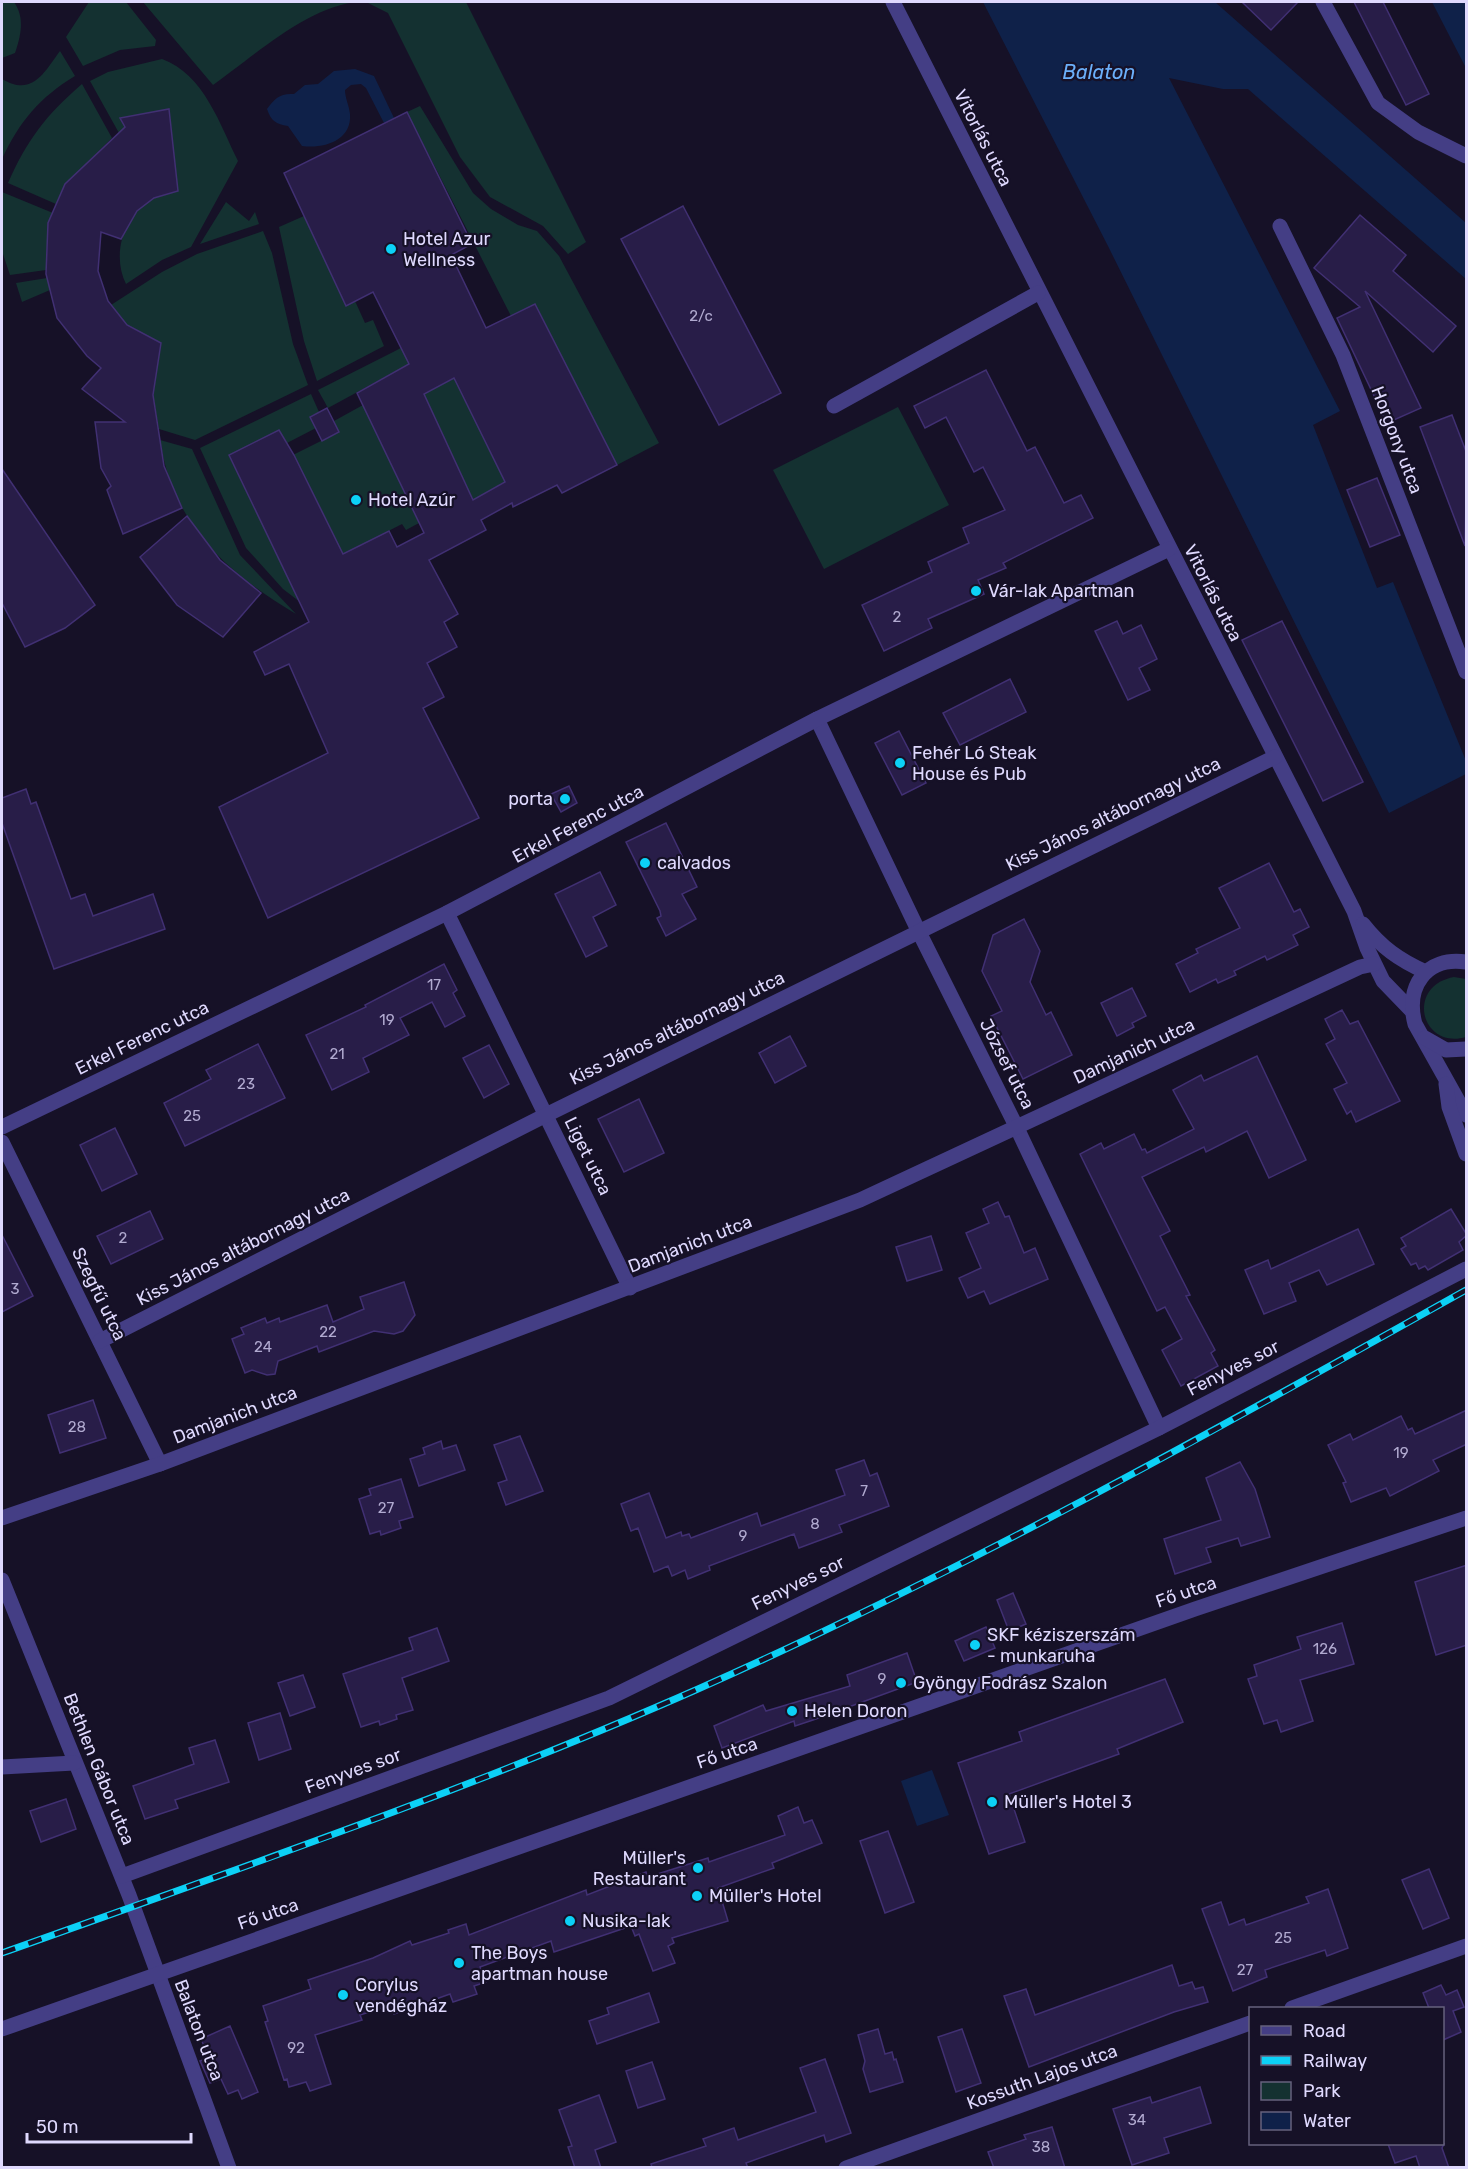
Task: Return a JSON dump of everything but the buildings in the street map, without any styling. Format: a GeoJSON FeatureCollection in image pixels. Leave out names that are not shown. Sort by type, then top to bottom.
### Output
{"type":"FeatureCollection","features":[{"type":"Feature","properties":{"kind":"street","name":"Vitorlás utca"},"geometry":{"type":"LineString","coordinates":[[892,2],[1354,912],[1374,964],[1383,981],[1411,1010],[1415,1024],[1467,1115]]}},
{"type":"Feature","properties":{"kind":"street"},"geometry":{"type":"LineString","coordinates":[[1323,2],[1378,103],[1418,132],[1467,156]]}},
{"type":"Feature","properties":{"kind":"street","name":"Horgony utca"},"geometry":{"type":"LineString","coordinates":[[1280,226],[1343,355],[1467,672]]}},
{"type":"Feature","properties":{"kind":"street"},"geometry":{"type":"LineString","coordinates":[[834,406],[1038,293]]}},
{"type":"Feature","properties":{"kind":"street","name":"Erkel Ferenc utca"},"geometry":{"type":"LineString","coordinates":[[2,1127],[447,913],[817,719],[1168,549]]}},
{"type":"Feature","properties":{"kind":"street","name":"József utca"},"geometry":{"type":"LineString","coordinates":[[817,719],[918,930],[1017,1128],[1159,1428]]}},
{"type":"Feature","properties":{"kind":"street","name":"Kiss János altábornagy utca"},"geometry":{"type":"LineString","coordinates":[[100,1341],[546,1114],[1275,757]]}},
{"type":"Feature","properties":{"kind":"street","name":"Vitorlás utca"},"geometry":{"type":"LineString","coordinates":[[1354,912],[1378,943],[1401,961],[1426,972]]}},
{"type":"Feature","properties":{"kind":"street","name":"Liget utca"},"geometry":{"type":"LineString","coordinates":[[447,913],[630,1288]]}},
{"type":"Feature","properties":{"kind":"street"},"geometry":{"type":"LineString","coordinates":[[1411,1010],[1415,990],[1426,972],[1438,964],[1466,961]]}},
{"type":"Feature","properties":{"kind":"street","name":"Damjanich utca"},"geometry":{"type":"LineString","coordinates":[[2,1518],[160,1464],[860,1200],[1360,967],[1374,964]]}},
{"type":"Feature","properties":{"kind":"street"},"geometry":{"type":"LineString","coordinates":[[1423,1036],[1446,1050],[1467,1049]]}},
{"type":"Feature","properties":{"kind":"street"},"geometry":{"type":"LineString","coordinates":[[1446,1075],[1449,1107],[1467,1154]]}},
{"type":"Feature","properties":{"kind":"street","name":"Szegfű utca"},"geometry":{"type":"LineString","coordinates":[[2,1142],[160,1464]]}},
{"type":"Feature","properties":{"kind":"street","name":"Fenyves sor"},"geometry":{"type":"LineString","coordinates":[[122,1876],[609,1698],[1159,1428],[1467,1269]]}},
{"type":"Feature","properties":{"kind":"street","name":"Fő utca"},"geometry":{"type":"LineString","coordinates":[[2,2029],[1183,1613],[1467,1518]]}},
{"type":"Feature","properties":{"kind":"street","name":"Bethlen Gábor utca"},"geometry":{"type":"LineString","coordinates":[[2,1580],[74,1763],[122,1876],[157,1974]]}},
{"type":"Feature","properties":{"kind":"street"},"geometry":{"type":"LineString","coordinates":[[2,1767],[74,1763]]}},
{"type":"Feature","properties":{"kind":"street"},"geometry":{"type":"LineString","coordinates":[[1295,2007],[1467,1946]]}},
{"type":"Feature","properties":{"kind":"street","name":"Balaton utca"},"geometry":{"type":"LineString","coordinates":[[157,1974],[230,2168]]}},
{"type":"Feature","properties":{"kind":"street","name":"Kossuth Lajos utca"},"geometry":{"type":"LineString","coordinates":[[846,2168],[1249,2024]]}},
{"type":"Feature","properties":{"kind":"green space"},"geometry":{"type":"Polygon","coordinates":[[[2,2],[14,2],[20,14],[21,27],[15,53],[2,58],[2,2]]]}},
{"type":"Feature","properties":{"kind":"green space"},"geometry":{"type":"Polygon","coordinates":[[[89,2],[126,2],[156,40],[155,46],[120,50],[83,66],[66,37],[89,2]]]}},
{"type":"Feature","properties":{"kind":"green space"},"geometry":{"type":"Polygon","coordinates":[[[143,2],[360,2],[341,5],[302,22],[213,85],[143,2]]]}},
{"type":"Feature","properties":{"kind":"green space"},"geometry":{"type":"Polygon","coordinates":[[[366,2],[466,2],[586,242],[568,254],[543,226],[490,197],[460,157],[388,13],[366,2]]]}},
{"type":"Feature","properties":{"kind":"green space"},"geometry":{"type":"Polygon","coordinates":[[[60,51],[75,76],[51,93],[23,122],[2,159],[2,79],[12,84],[29,84],[43,74],[60,51]]]}},
{"type":"Feature","properties":{"kind":"green space"},"geometry":{"type":"Polygon","coordinates":[[[162,59],[177,66],[200,88],[238,161],[191,247],[162,260],[126,284],[120,260],[120,248],[128,224],[144,205],[155,198],[178,191],[169,110],[121,119],[126,130],[119,133],[90,81],[108,72],[162,59]]]}},
{"type":"Feature","properties":{"kind":"green space"},"geometry":{"type":"Polygon","coordinates":[[[82,84],[112,138],[65,184],[56,204],[8,183],[30,141],[58,106],[82,84]]]}},
{"type":"Feature","properties":{"kind":"green space"},"geometry":{"type":"Polygon","coordinates":[[[420,106],[473,193],[491,209],[518,225],[537,231],[559,256],[659,443],[617,465],[535,304],[511,316],[407,112],[420,106]]]}},
{"type":"Feature","properties":{"kind":"green space"},"geometry":{"type":"Polygon","coordinates":[[[2,192],[53,213],[48,223],[46,270],[10,275],[2,251],[2,192]]]}},
{"type":"Feature","properties":{"kind":"green space"},"geometry":{"type":"Polygon","coordinates":[[[226,202],[249,221],[255,212],[259,224],[200,244],[226,202]]]}},
{"type":"Feature","properties":{"kind":"green space"},"geometry":{"type":"Polygon","coordinates":[[[304,216],[346,305],[355,301],[365,323],[373,320],[384,346],[317,381],[304,341],[279,227],[304,216]]]}},
{"type":"Feature","properties":{"kind":"green space"},"geometry":{"type":"Polygon","coordinates":[[[263,231],[272,253],[293,344],[308,385],[195,440],[159,429],[153,395],[161,343],[127,325],[111,305],[162,272],[197,254],[263,231]]]}},
{"type":"Feature","properties":{"kind":"green space"},"geometry":{"type":"Polygon","coordinates":[[[47,278],[50,290],[22,302],[16,283],[47,278]]]}},
{"type":"Feature","properties":{"kind":"green space"},"geometry":{"type":"Polygon","coordinates":[[[401,348],[409,364],[328,408],[318,390],[401,348]]]}},
{"type":"Feature","properties":{"kind":"green space"},"geometry":{"type":"Polygon","coordinates":[[[454,378],[505,482],[500,484],[502,489],[475,504],[424,394],[454,378]]]}},
{"type":"Feature","properties":{"kind":"green space"},"geometry":{"type":"Polygon","coordinates":[[[311,394],[319,412],[310,417],[316,428],[287,443],[279,430],[229,456],[300,602],[283,589],[246,548],[200,448],[311,394]]]}},
{"type":"Feature","properties":{"kind":"green space"},"geometry":{"type":"Polygon","coordinates":[[[363,405],[419,523],[406,530],[402,524],[363,544],[345,560],[293,455],[339,432],[334,421],[363,405]]]}},
{"type":"Feature","properties":{"kind":"green space"},"geometry":{"type":"Polygon","coordinates":[[[898,407],[949,505],[824,569],[773,470],[898,407]]]}},
{"type":"Feature","properties":{"kind":"green space"},"geometry":{"type":"Polygon","coordinates":[[[160,440],[192,449],[240,555],[296,614],[247,581],[207,543],[190,521],[177,497],[167,470],[160,440]]]}},
{"type":"Feature","properties":{"kind":"green space"},"geometry":{"type":"Polygon","coordinates":[[[1454,977],[1466,979],[1466,1037],[1451,1039],[1438,1034],[1430,1026],[1425,1015],[1424,1003],[1429,992],[1439,983],[1454,977]]]}},
{"type":"Feature","properties":{"kind":"water","name":"Balaton"},"geometry":{"type":"Polygon","coordinates":[[[983,2],[1215,2],[1466,223],[1466,279],[1248,89],[1223,89],[1169,78],[1340,411],[1313,425],[1377,588],[1393,582],[1466,761],[1466,774],[1389,813],[1108,246],[983,2]]]}},
{"type":"Feature","properties":{"kind":"water"},"geometry":{"type":"Polygon","coordinates":[[[1432,2],[1466,2],[1466,68],[1432,2]]]}},
{"type":"Feature","properties":{"kind":"water"},"geometry":{"type":"Polygon","coordinates":[[[355,69],[374,76],[394,118],[384,123],[366,88],[361,84],[351,85],[345,90],[350,114],[347,130],[342,136],[328,144],[302,146],[288,126],[277,123],[270,116],[267,109],[278,97],[294,94],[305,85],[318,84],[334,71],[355,69]]]}},
{"type":"Feature","properties":{"kind":"water"},"geometry":{"type":"Polygon","coordinates":[[[932,1770],[949,1815],[917,1826],[901,1781],[932,1770]]]}},
{"type":"Feature","properties":{"kind":"railway"},"geometry":{"type":"LineString","coordinates":[[2,1953],[439,1795],[698,1689],[991,1549],[1182,1447],[1466,1290]]}},
{"type":"Feature","properties":{"kind":"place","name":"Hotel Azur Wellness"},"geometry":{"type":"Point","coordinates":[391,249]}},
{"type":"Feature","properties":{"kind":"place","name":"Hotel Azúr"},"geometry":{"type":"Point","coordinates":[356,500]}},
{"type":"Feature","properties":{"kind":"place","name":"Vár-lak Apartman"},"geometry":{"type":"Point","coordinates":[976,591]}},
{"type":"Feature","properties":{"kind":"place","name":"Fehér Ló Steak House és Pub"},"geometry":{"type":"Point","coordinates":[900,763]}},
{"type":"Feature","properties":{"kind":"place","name":"porta"},"geometry":{"type":"Point","coordinates":[565,799]}},
{"type":"Feature","properties":{"kind":"place","name":"calvados"},"geometry":{"type":"Point","coordinates":[645,863]}},
{"type":"Feature","properties":{"kind":"place","name":"SKF kéziszerszám - munkaruha"},"geometry":{"type":"Point","coordinates":[975,1645]}},
{"type":"Feature","properties":{"kind":"place","name":"Gyöngy Fodrász Szalon"},"geometry":{"type":"Point","coordinates":[901,1683]}},
{"type":"Feature","properties":{"kind":"place","name":"Helen Doron"},"geometry":{"type":"Point","coordinates":[792,1711]}},
{"type":"Feature","properties":{"kind":"place","name":"Müller's Hotel 3"},"geometry":{"type":"Point","coordinates":[992,1802]}},
{"type":"Feature","properties":{"kind":"place","name":"Müller's Restaurant"},"geometry":{"type":"Point","coordinates":[698,1868]}},
{"type":"Feature","properties":{"kind":"place","name":"Müller's Hotel"},"geometry":{"type":"Point","coordinates":[697,1896]}},
{"type":"Feature","properties":{"kind":"place","name":"Nusika-lak"},"geometry":{"type":"Point","coordinates":[570,1921]}},
{"type":"Feature","properties":{"kind":"place","name":"The Boys apartman house"},"geometry":{"type":"Point","coordinates":[459,1963]}},
{"type":"Feature","properties":{"kind":"place","name":"Corylus vendégház"},"geometry":{"type":"Point","coordinates":[343,1995]}}]}
